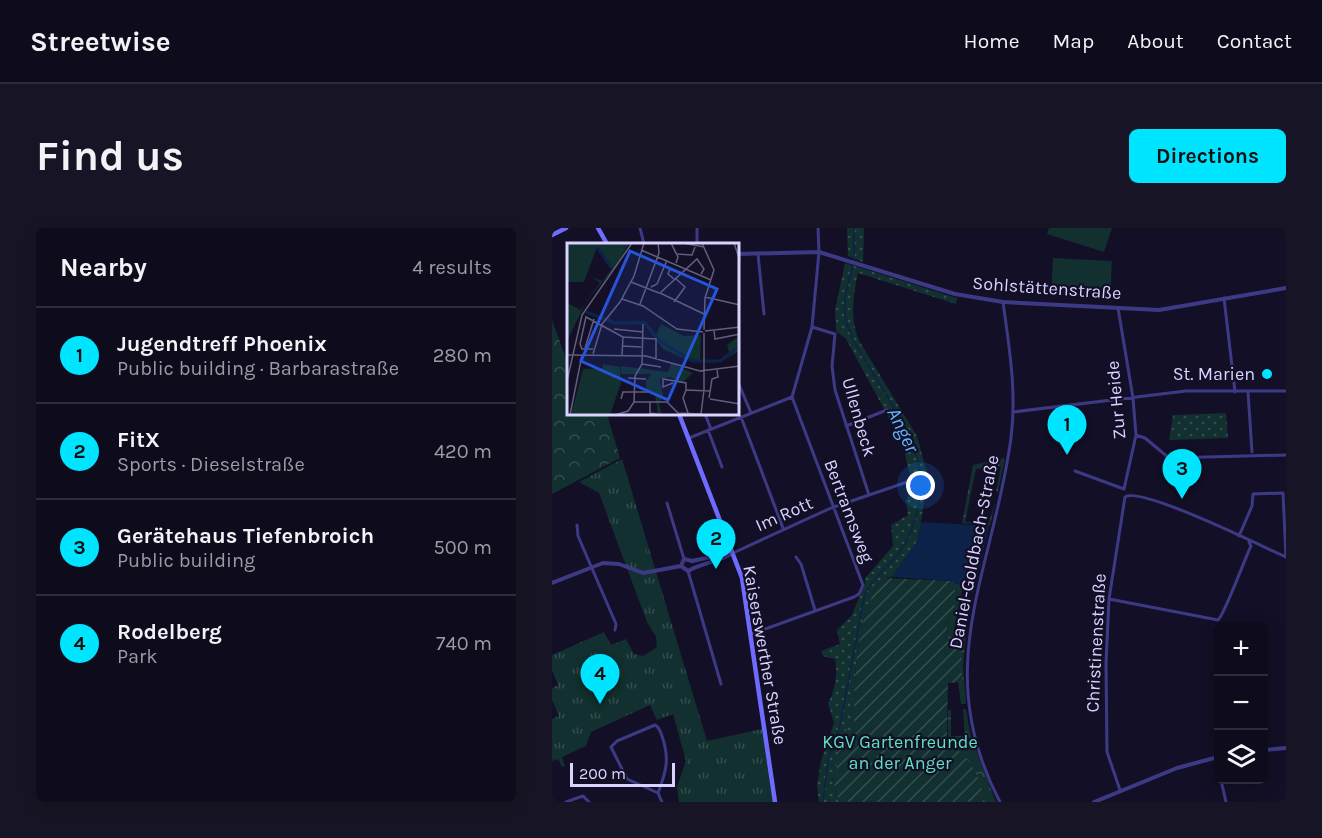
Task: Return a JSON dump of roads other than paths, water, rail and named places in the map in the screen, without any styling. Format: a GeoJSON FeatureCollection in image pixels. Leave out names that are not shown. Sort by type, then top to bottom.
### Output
{"type":"FeatureCollection","features":[{"type":"Feature","properties":{"kind":"main road"},"geometry":{"type":"LineString","coordinates":[[552,235],[566,228]]}},
{"type":"Feature","properties":{"kind":"main road"},"geometry":{"type":"LineString","coordinates":[[598,229],[606,243]]}},
{"type":"Feature","properties":{"kind":"main road","name":"Kaiserswerther Straße"},"geometry":{"type":"LineString","coordinates":[[680,416],[742,578],[775,802]]}},
{"type":"Feature","properties":{"kind":"street"},"geometry":{"type":"LineString","coordinates":[[640,228],[644,243]]}},
{"type":"Feature","properties":{"kind":"street"},"geometry":{"type":"LineString","coordinates":[[697,243],[698,228]]}},
{"type":"Feature","properties":{"kind":"street"},"geometry":{"type":"LineString","coordinates":[[689,438],[792,397],[812,327],[819,252],[818,228]]}},
{"type":"Feature","properties":{"kind":"street"},"geometry":{"type":"LineString","coordinates":[[758,252],[764,314]]}},
{"type":"Feature","properties":{"kind":"street","name":"Sohlstättenstraße"},"geometry":{"type":"LineString","coordinates":[[740,254],[819,252],[954,293],[1003,302],[1169,309],[1286,288]]}},
{"type":"Feature","properties":{"kind":"street"},"geometry":{"type":"LineString","coordinates":[[1224,298],[1235,392]]}},
{"type":"Feature","properties":{"kind":"street","name":"Daniel-Goldbach-Straße"},"geometry":{"type":"LineString","coordinates":[[1000,802],[974,737],[967,695],[966,658],[975,605],[1007,460],[1013,412],[1013,374],[1003,302]]}},
{"type":"Feature","properties":{"kind":"street","name":"Zur Heide"},"geometry":{"type":"LineString","coordinates":[[1119,308],[1133,398],[1136,435],[1124,489]]}},
{"type":"Feature","properties":{"kind":"street","name":"Ullenbeck"},"geometry":{"type":"LineString","coordinates":[[812,327],[835,334],[832,374],[846,426],[869,495]]}},
{"type":"Feature","properties":{"kind":"street"},"geometry":{"type":"LineString","coordinates":[[740,387],[750,413]]}},
{"type":"Feature","properties":{"kind":"street"},"geometry":{"type":"LineString","coordinates":[[1013,412],[1186,391],[1286,391]]}},
{"type":"Feature","properties":{"kind":"street"},"geometry":{"type":"LineString","coordinates":[[1248,392],[1252,452]]}},
{"type":"Feature","properties":{"kind":"street","name":"Bertramsweg"},"geometry":{"type":"LineString","coordinates":[[751,634],[856,596],[862,585],[831,508],[792,397]]}},
{"type":"Feature","properties":{"kind":"street"},"geometry":{"type":"LineString","coordinates":[[846,426],[886,410]]}},
{"type":"Feature","properties":{"kind":"street"},"geometry":{"type":"LineString","coordinates":[[706,416],[722,467]]}},
{"type":"Feature","properties":{"kind":"street"},"geometry":{"type":"LineString","coordinates":[[741,417],[783,528]]}},
{"type":"Feature","properties":{"kind":"street"},"geometry":{"type":"LineString","coordinates":[[1136,435],[1145,438],[1167,457],[1286,455]]}},
{"type":"Feature","properties":{"kind":"street"},"geometry":{"type":"LineString","coordinates":[[1075,471],[1124,489],[1126,496],[1133,494],[1171,506],[1286,557],[1283,493],[1253,494],[1252,506],[1239,536]]}},
{"type":"Feature","properties":{"kind":"street","name":"Im Rott"},"geometry":{"type":"LineString","coordinates":[[733,553],[783,528],[831,508],[916,479]]}},
{"type":"Feature","properties":{"kind":"street","name":"Christinenstraße"},"geometry":{"type":"LineString","coordinates":[[1120,790],[1107,752],[1106,733],[1109,599],[1126,496]]}},
{"type":"Feature","properties":{"kind":"street"},"geometry":{"type":"LineString","coordinates":[[667,503],[684,559],[681,566]]}},
{"type":"Feature","properties":{"kind":"street"},"geometry":{"type":"LineString","coordinates":[[577,525],[578,536],[616,624],[615,630]]}},
{"type":"Feature","properties":{"kind":"street"},"geometry":{"type":"LineString","coordinates":[[1109,599],[1218,620],[1224,614],[1228,598],[1251,546],[1248,540]]}},
{"type":"Feature","properties":{"kind":"street"},"geometry":{"type":"LineString","coordinates":[[684,559],[692,564],[724,558],[733,553]]}},
{"type":"Feature","properties":{"kind":"street"},"geometry":{"type":"LineString","coordinates":[[796,556],[801,564],[815,610]]}},
{"type":"Feature","properties":{"kind":"street"},"geometry":{"type":"LineString","coordinates":[[552,584],[591,567],[612,562],[647,574],[681,566],[688,571],[721,684]]}},
{"type":"Feature","properties":{"kind":"street"},"geometry":{"type":"LineString","coordinates":[[688,571],[692,564]]}},
{"type":"Feature","properties":{"kind":"street"},"geometry":{"type":"LineString","coordinates":[[658,793],[669,761],[658,726],[611,746],[627,779],[658,793],[662,802]]}},
{"type":"Feature","properties":{"kind":"street"},"geometry":{"type":"LineString","coordinates":[[1268,750],[1286,748]]}},
{"type":"Feature","properties":{"kind":"street"},"geometry":{"type":"LineString","coordinates":[[1094,802],[1177,768],[1214,758]]}},
{"type":"Feature","properties":{"kind":"street"},"geometry":{"type":"LineString","coordinates":[[1222,784],[1226,802]]}},
{"type":"Feature","properties":{"kind":"street"},"geometry":{"type":"LineString","coordinates":[[566,802],[583,796],[589,802]]}},
{"type":"Feature","properties":{"kind":"water"},"geometry":{"type":"Polygon","coordinates":[[[921,522],[989,526],[978,574],[960,584],[954,584],[954,581],[892,577],[918,540],[921,522]]]}},
{"type":"Feature","properties":{"kind":"waterway","name":"Anger"},"geometry":{"type":"LineString","coordinates":[[854,228],[854,260]]}},
{"type":"Feature","properties":{"kind":"waterway","name":"Anger"},"geometry":{"type":"LineString","coordinates":[[823,802],[828,760],[840,725],[865,593],[907,540],[916,516],[921,491],[921,474],[912,441],[851,335],[846,322],[845,302],[853,265]]}},
{"type":"Feature","properties":{"kind":"place","name":"St. Marien"},"geometry":{"type":"Point","coordinates":[1267,374]}},
{"type":"Feature","properties":{"kind":"place","name":"Jugendtreff Phoenix"},"geometry":{"type":"Point","coordinates":[1067,455]}},
{"type":"Feature","properties":{"kind":"place","name":"Gerätehaus Tiefenbroich"},"geometry":{"type":"Point","coordinates":[1182,499]}},
{"type":"Feature","properties":{"kind":"place","name":"FitX"},"geometry":{"type":"Point","coordinates":[716,569]}},
{"type":"Feature","properties":{"kind":"place","name":"Rodelberg"},"geometry":{"type":"Point","coordinates":[600,704]}},
{"type":"Feature","properties":{"kind":"park label","name":"KGV Gartenfreunde an der Anger"},"geometry":{"type":"Point","coordinates":[900,752]}}]}
